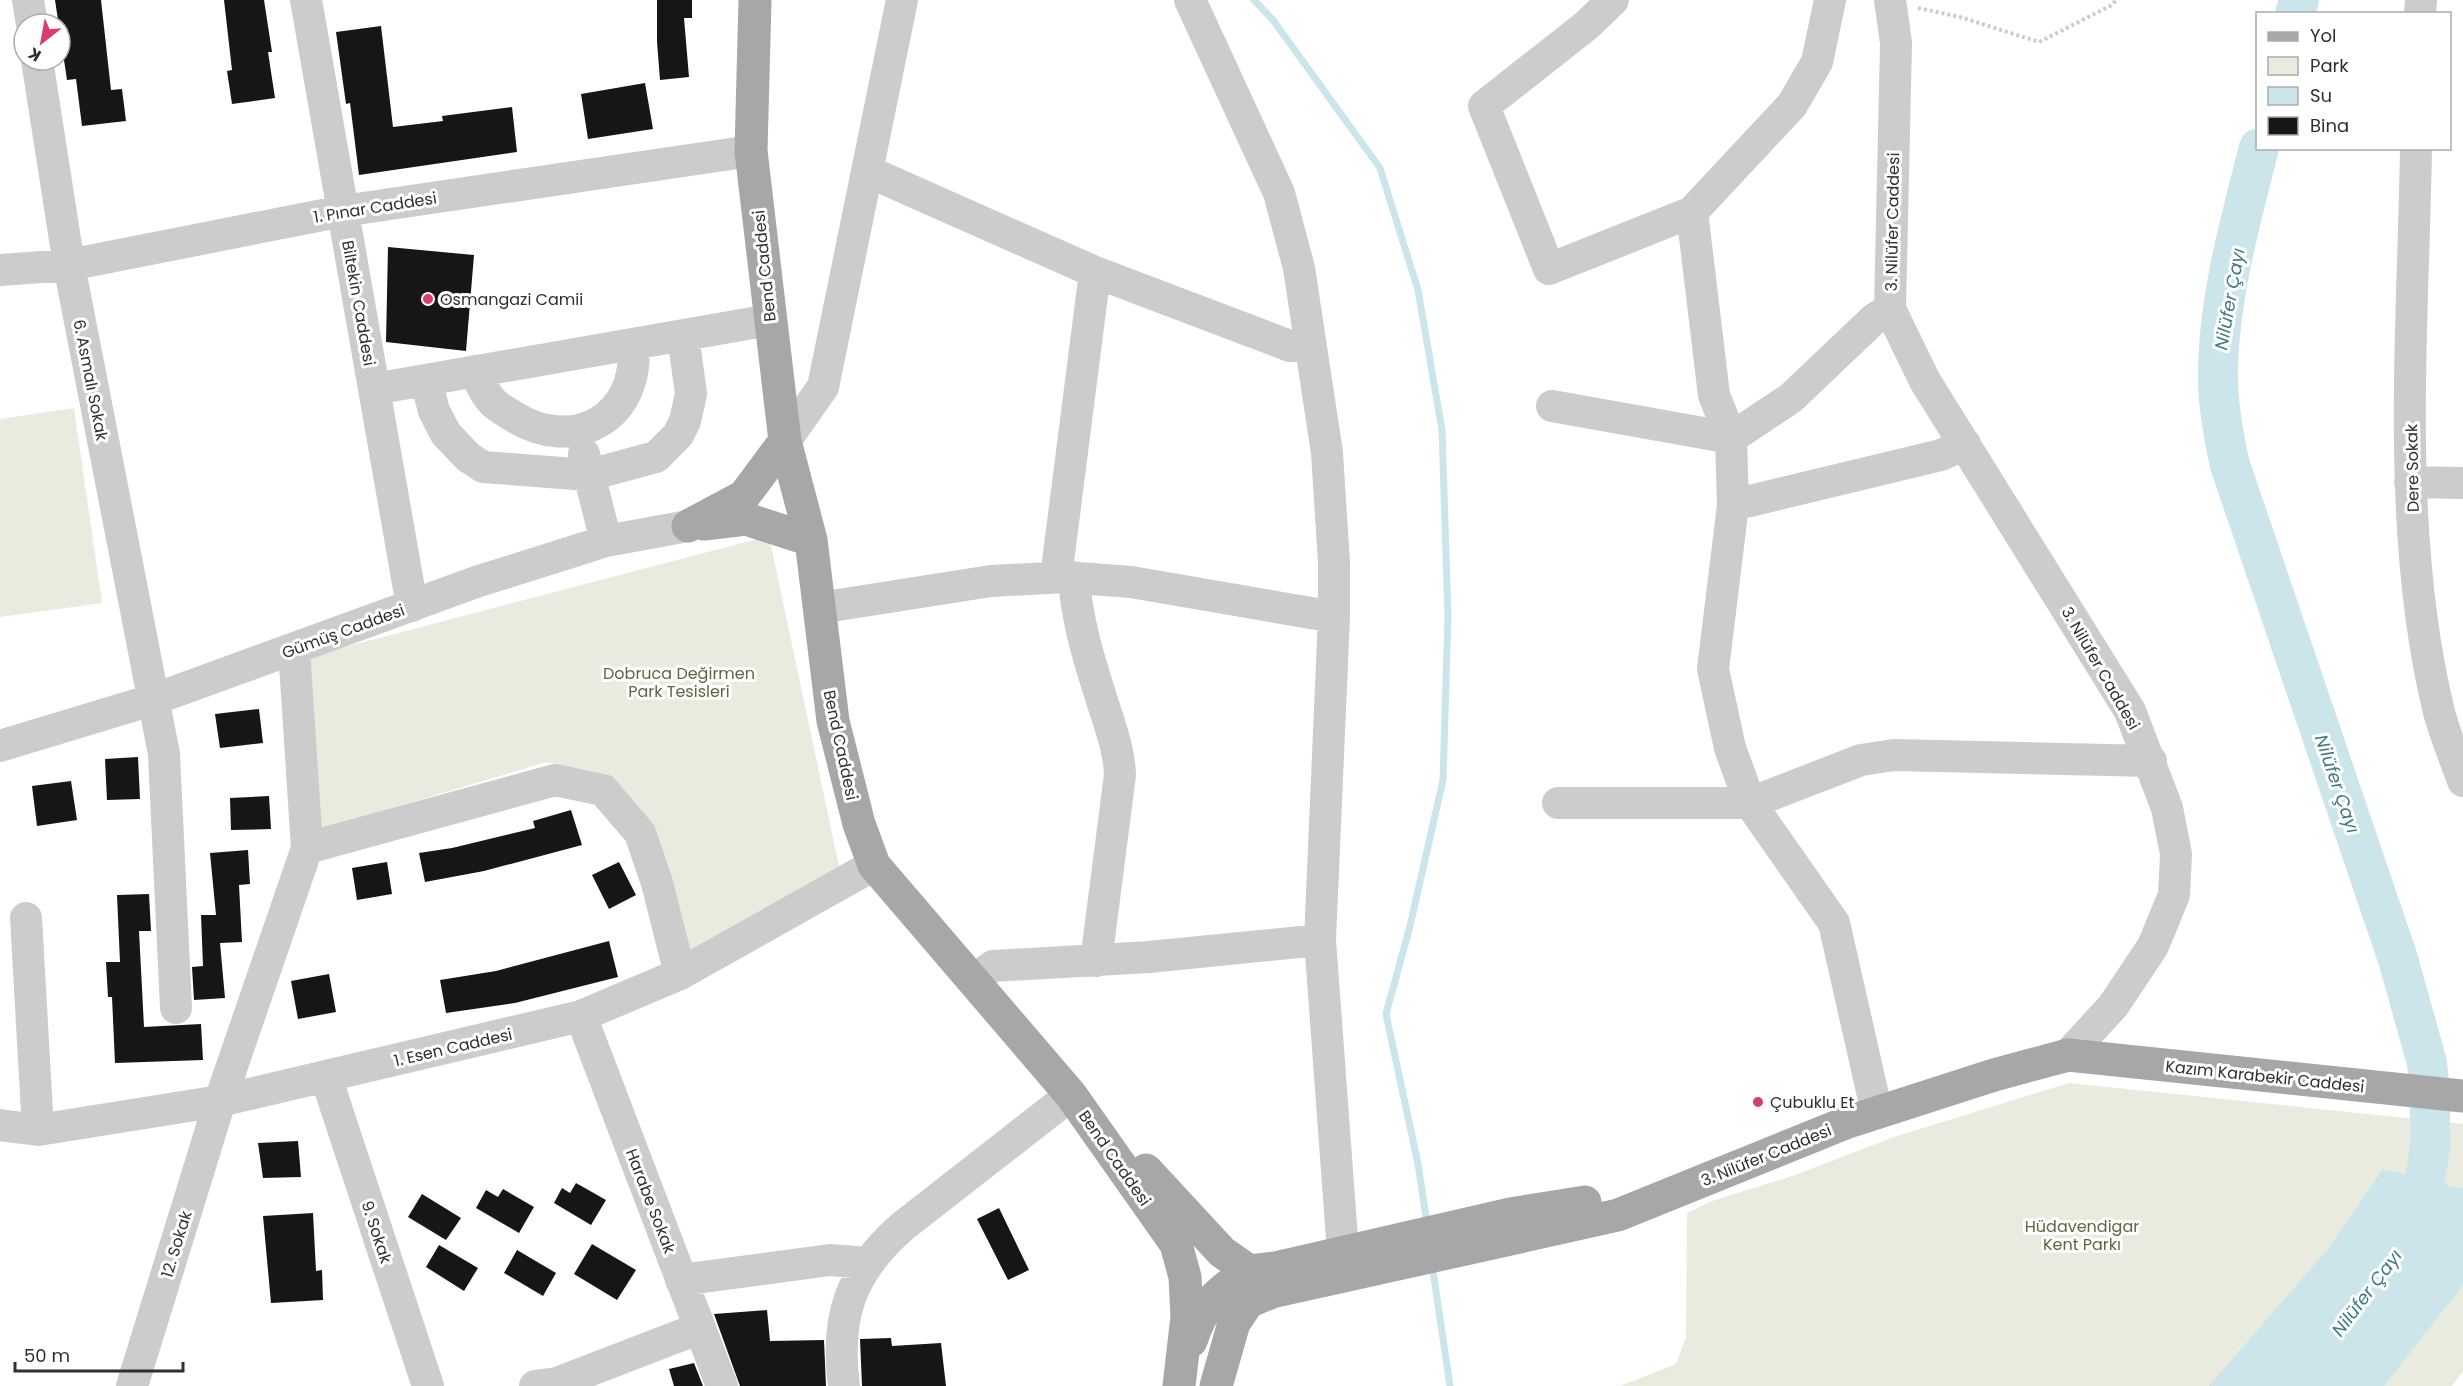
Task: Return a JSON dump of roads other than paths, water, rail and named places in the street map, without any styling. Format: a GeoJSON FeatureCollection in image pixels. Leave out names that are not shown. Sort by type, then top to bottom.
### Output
{"type":"FeatureCollection","features":[{"type":"Feature","properties":{"kind":"main road","name":"Bend Caddesi"},"geometry":{"type":"LineString","coordinates":[[755,0],[751,151],[785,441],[811,540],[833,721],[859,824],[874,865],[1071,1095],[1176,1244],[1185,1277],[1186,1317],[1180,1377]]}},
{"type":"Feature","properties":{"kind":"main road"},"geometry":{"type":"LineString","coordinates":[[687,526],[744,496],[785,441]]}},
{"type":"Feature","properties":{"kind":"main road"},"geometry":{"type":"LineString","coordinates":[[687,526],[746,519],[811,540]]}},
{"type":"Feature","properties":{"kind":"main road","name":"Kazım Karabekir Caddesi"},"geometry":{"type":"LineString","coordinates":[[2068,1055],[2463,1096]]}},
{"type":"Feature","properties":{"kind":"main road","name":"3. Nilüfer Caddesi"},"geometry":{"type":"LineString","coordinates":[[1388,1253],[1516,1226],[1693,1184],[1877,1113],[1994,1075],[2068,1055]]}},
{"type":"Feature","properties":{"kind":"main road"},"geometry":{"type":"LineString","coordinates":[[1071,1095],[1114,1134],[1240,1278],[1248,1302],[1234,1323],[1216,1386]]}},
{"type":"Feature","properties":{"kind":"main road"},"geometry":{"type":"LineString","coordinates":[[1176,1244],[1204,1269],[1240,1278],[1388,1253]]}},
{"type":"Feature","properties":{"kind":"main road"},"geometry":{"type":"LineString","coordinates":[[1180,1377],[1198,1320],[1210,1299],[1240,1278],[1343,1252],[1388,1253]]}},
{"type":"Feature","properties":{"kind":"street","name":"Biltekin Caddesi"},"geometry":{"type":"LineString","coordinates":[[306,0],[412,606]]}},
{"type":"Feature","properties":{"kind":"street"},"geometry":{"type":"LineString","coordinates":[[785,441],[823,387],[902,0]]}},
{"type":"Feature","properties":{"kind":"street"},"geometry":{"type":"LineString","coordinates":[[1190,0],[1279,193],[1299,268],[1327,453],[1334,562],[1334,617],[1320,940],[1343,1252]]}},
{"type":"Feature","properties":{"kind":"street"},"geometry":{"type":"LineString","coordinates":[[1613,0],[1587,25],[1484,106],[1549,268],[1692,212],[1792,105],[1818,62],[1830,0]]}},
{"type":"Feature","properties":{"kind":"street","name":"3. Nilüfer Caddesi"},"geometry":{"type":"LineString","coordinates":[[1890,1],[1896,43],[1890,309],[1925,381],[2130,711],[2151,761],[2167,808],[2176,854],[2174,895],[2153,946],[2113,1006],[2068,1055]]}},
{"type":"Feature","properties":{"kind":"street","name":"6. Asmalı Sokak"},"geometry":{"type":"LineString","coordinates":[[39,72],[69,265],[164,754],[176,1008]]}},
{"type":"Feature","properties":{"kind":"street","name":"Dere Sokak"},"geometry":{"type":"LineString","coordinates":[[2416,150],[2410,482],[2421,615],[2439,713],[2463,780]]}},
{"type":"Feature","properties":{"kind":"street","name":"1. Pınar Caddesi"},"geometry":{"type":"LineString","coordinates":[[0,270],[69,265],[343,211],[751,151]]}},
{"type":"Feature","properties":{"kind":"street"},"geometry":{"type":"LineString","coordinates":[[867,171],[1095,272],[1290,346],[1310,346]]}},
{"type":"Feature","properties":{"kind":"street"},"geometry":{"type":"LineString","coordinates":[[1692,212],[1714,395],[1731,438],[1733,505],[1713,669],[1730,748],[1750,803],[1834,923],[1877,1113]]}},
{"type":"Feature","properties":{"kind":"street"},"geometry":{"type":"LineString","coordinates":[[1095,272],[1065,577],[1075,600],[1097,686],[1119,754],[1120,775],[1096,961]]}},
{"type":"Feature","properties":{"kind":"street"},"geometry":{"type":"LineString","coordinates":[[1552,406],[1731,438],[1791,398],[1874,320],[1890,309]]}},
{"type":"Feature","properties":{"kind":"street"},"geometry":{"type":"LineString","coordinates":[[374,389],[770,320]]}},
{"type":"Feature","properties":{"kind":"street"},"geometry":{"type":"LineString","coordinates":[[426,380],[434,411],[446,434],[468,457],[483,467],[589,475],[656,456],[678,435],[685,421],[691,394],[683,335]]}},
{"type":"Feature","properties":{"kind":"street"},"geometry":{"type":"LineString","coordinates":[[475,371],[488,398],[519,420],[551,432],[577,430],[608,416],[625,398],[634,375],[633,344]]}},
{"type":"Feature","properties":{"kind":"street"},"geometry":{"type":"LineString","coordinates":[[577,430],[606,541]]}},
{"type":"Feature","properties":{"kind":"street"},"geometry":{"type":"LineString","coordinates":[[1733,505],[1941,455],[1965,444]]}},
{"type":"Feature","properties":{"kind":"street"},"geometry":{"type":"LineString","coordinates":[[2410,482],[2463,483]]}},
{"type":"Feature","properties":{"kind":"street","name":"Gümüş Caddesi"},"geometry":{"type":"LineString","coordinates":[[0,746],[152,700],[412,606],[606,541],[687,526]]}},
{"type":"Feature","properties":{"kind":"street"},"geometry":{"type":"LineString","coordinates":[[819,608],[991,581],[1065,577],[1131,582],[1334,617]]}},
{"type":"Feature","properties":{"kind":"street"},"geometry":{"type":"LineString","coordinates":[[294,649],[307,848],[555,780],[603,790],[640,833],[657,883],[680,974]]}},
{"type":"Feature","properties":{"kind":"street"},"geometry":{"type":"LineString","coordinates":[[1558,803],[1750,803],[1861,760],[1894,755],[2151,761]]}},
{"type":"Feature","properties":{"kind":"street","name":"12. Sokak"},"geometry":{"type":"LineString","coordinates":[[132,1386],[220,1101],[307,848]]}},
{"type":"Feature","properties":{"kind":"street","name":"1. Esen Caddesi"},"geometry":{"type":"LineString","coordinates":[[0,1125],[38,1130],[220,1101],[581,1016],[680,974],[874,865]]}},
{"type":"Feature","properties":{"kind":"street"},"geometry":{"type":"LineString","coordinates":[[26,918],[38,1130]]}},
{"type":"Feature","properties":{"kind":"street"},"geometry":{"type":"LineString","coordinates":[[973,980],[993,966],[1096,961],[1320,940]]}},
{"type":"Feature","properties":{"kind":"street","name":"Harabe Sokak"},"geometry":{"type":"LineString","coordinates":[[581,1016],[722,1386]]}},
{"type":"Feature","properties":{"kind":"street","name":"9. Sokak"},"geometry":{"type":"LineString","coordinates":[[326,1077],[428,1386]]}},
{"type":"Feature","properties":{"kind":"street"},"geometry":{"type":"LineString","coordinates":[[843,1386],[839,1351],[841,1328],[855,1286],[868,1263],[903,1226],[1071,1095]]}},
{"type":"Feature","properties":{"kind":"street"},"geometry":{"type":"LineString","coordinates":[[681,1280],[830,1260],[868,1263]]}},
{"type":"Feature","properties":{"kind":"street"},"geometry":{"type":"LineString","coordinates":[[549,1385],[700,1329]]}},
{"type":"Feature","properties":{"kind":"water"},"geometry":{"type":"Polygon","coordinates":[[[2383,1169],[2463,1189],[2463,1285],[2384,1386],[2209,1386],[2328,1249],[2383,1169]]]}},
{"type":"Feature","properties":{"kind":"waterway"},"geometry":{"type":"LineString","coordinates":[[1254,0],[1273,20],[1380,168],[1418,290],[1442,430],[1448,616],[1443,780],[1410,926],[1386,1014],[1418,1164],[1427,1223]]}},
{"type":"Feature","properties":{"kind":"waterway","name":"Nilüfer Çayı"},"geometry":{"type":"LineString","coordinates":[[2296,12],[2299,0]]}},
{"type":"Feature","properties":{"kind":"waterway","name":"Nilüfer Çayı"},"geometry":{"type":"LineString","coordinates":[[2258,150],[2232,258],[2222,314],[2218,370],[2221,418],[2230,465],[2398,959],[2427,1063],[2430,1092],[2430,1149],[2421,1199],[2409,1233]]}},
{"type":"Feature","properties":{"kind":"waterway"},"geometry":{"type":"LineString","coordinates":[[1432,1264],[1450,1386]]}},
{"type":"Feature","properties":{"kind":"place","name":"Osmangazi Camii"},"geometry":{"type":"Point","coordinates":[428,299]}},
{"type":"Feature","properties":{"kind":"place","name":"Çubuklu Et"},"geometry":{"type":"Point","coordinates":[1758,1102]}},
{"type":"Feature","properties":{"kind":"park label","name":"Dobruca Değirmen Park Tesisleri"},"geometry":{"type":"Point","coordinates":[679,682]}},
{"type":"Feature","properties":{"kind":"park label","name":"Hüdavendigar Kent Parkı"},"geometry":{"type":"Point","coordinates":[2082,1235]}}]}
